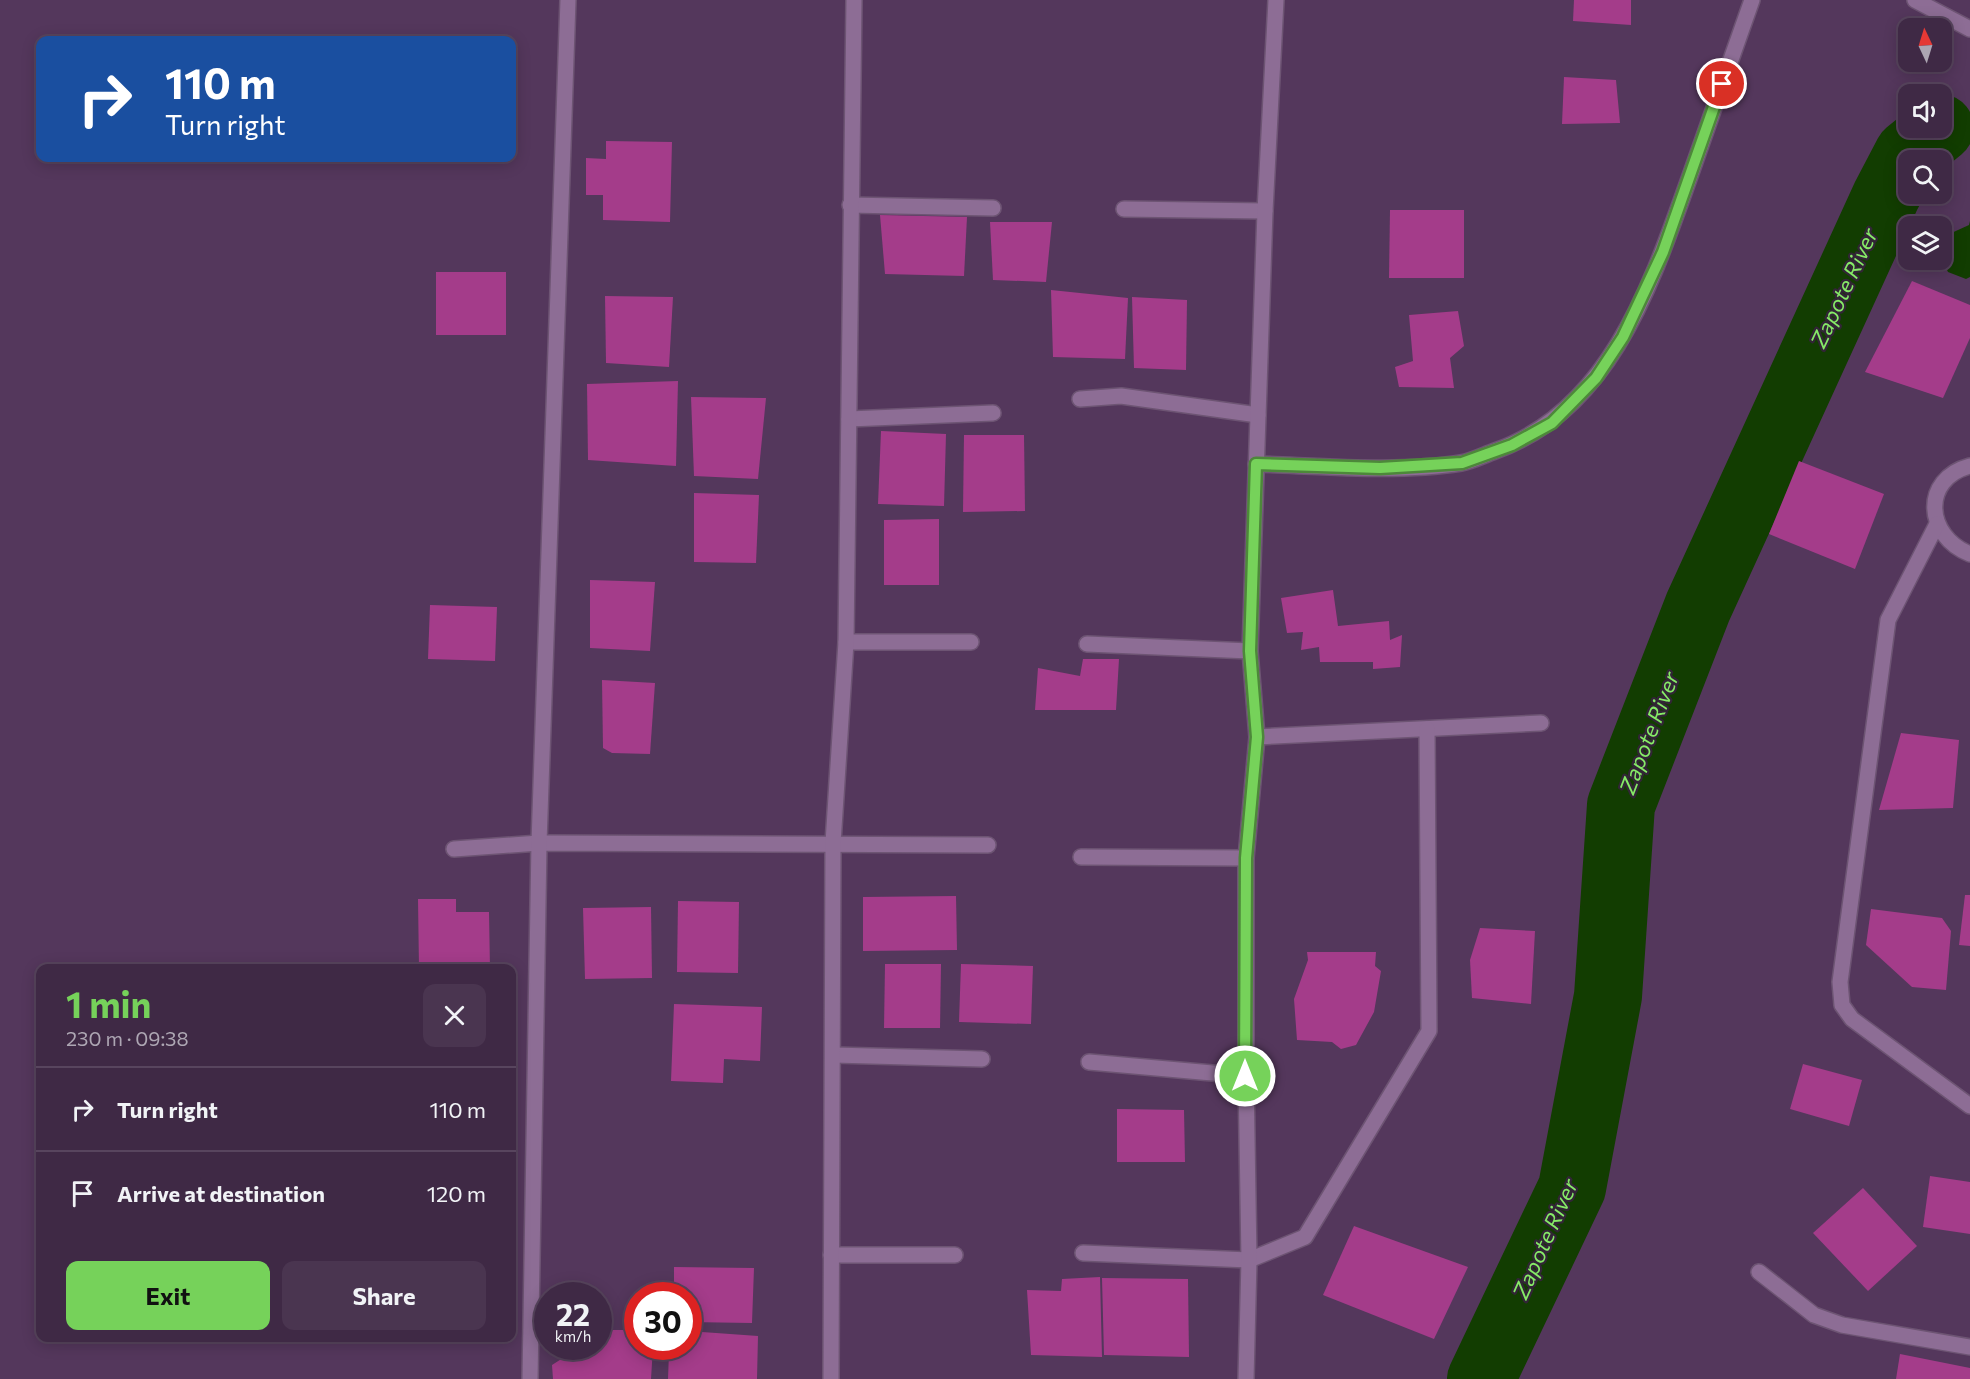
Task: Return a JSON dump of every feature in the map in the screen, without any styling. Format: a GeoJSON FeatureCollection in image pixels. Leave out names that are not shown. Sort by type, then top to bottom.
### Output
{"type":"FeatureCollection","features":[{"type":"Feature","properties":{"kind":"street"},"geometry":{"type":"LineString","coordinates":[[530,1379],[539,843],[568,0]]}},
{"type":"Feature","properties":{"kind":"street"},"geometry":{"type":"LineString","coordinates":[[831,1379],[833,843],[846,642],[854,0]]}},
{"type":"Feature","properties":{"kind":"street"},"geometry":{"type":"LineString","coordinates":[[1246,1379],[1249,1260],[1245,1076],[1246,858],[1257,737],[1250,651],[1265,211],[1276,0]]}},
{"type":"Feature","properties":{"kind":"street"},"geometry":{"type":"LineString","coordinates":[[1256,464],[1380,468],[1462,463],[1512,445],[1552,423],[1596,378],[1623,337],[1663,252],[1752,0]]}},
{"type":"Feature","properties":{"kind":"street"},"geometry":{"type":"LineString","coordinates":[[1915,0],[1970,28]]}},
{"type":"Feature","properties":{"kind":"street"},"geometry":{"type":"LineString","coordinates":[[850,205],[993,208]]}},
{"type":"Feature","properties":{"kind":"street"},"geometry":{"type":"LineString","coordinates":[[1125,209],[1265,211]]}},
{"type":"Feature","properties":{"kind":"street"},"geometry":{"type":"LineString","coordinates":[[1080,399],[1121,396],[1258,415]]}},
{"type":"Feature","properties":{"kind":"street"},"geometry":{"type":"LineString","coordinates":[[849,419],[993,413]]}},
{"type":"Feature","properties":{"kind":"street"},"geometry":{"type":"LineString","coordinates":[[1970,466],[1954,472],[1943,483],[1934,510],[1943,537],[1955,547],[1970,554]]}},
{"type":"Feature","properties":{"kind":"street"},"geometry":{"type":"LineString","coordinates":[[1937,524],[1888,620],[1840,982],[1842,1005],[1852,1019],[1970,1106]]}},
{"type":"Feature","properties":{"kind":"street"},"geometry":{"type":"LineString","coordinates":[[846,642],[971,642]]}},
{"type":"Feature","properties":{"kind":"street"},"geometry":{"type":"LineString","coordinates":[[1087,644],[1250,651]]}},
{"type":"Feature","properties":{"kind":"street"},"geometry":{"type":"LineString","coordinates":[[1257,737],[1541,723]]}},
{"type":"Feature","properties":{"kind":"street"},"geometry":{"type":"LineString","coordinates":[[1083,1253],[1249,1260],[1305,1237],[1430,1031],[1427,729]]}},
{"type":"Feature","properties":{"kind":"street"},"geometry":{"type":"LineString","coordinates":[[454,849],[539,843],[988,845]]}},
{"type":"Feature","properties":{"kind":"street"},"geometry":{"type":"LineString","coordinates":[[1081,857],[1246,858]]}},
{"type":"Feature","properties":{"kind":"street"},"geometry":{"type":"LineString","coordinates":[[834,1055],[982,1059]]}},
{"type":"Feature","properties":{"kind":"street"},"geometry":{"type":"LineString","coordinates":[[1089,1062],[1245,1076]]}},
{"type":"Feature","properties":{"kind":"street"},"geometry":{"type":"LineString","coordinates":[[831,1255],[955,1255]]}},
{"type":"Feature","properties":{"kind":"street"},"geometry":{"type":"LineString","coordinates":[[1759,1272],[1814,1315],[1842,1325],[1970,1347]]}},
{"type":"Feature","properties":{"kind":"shaded area"},"geometry":{"type":"Polygon","coordinates":[[[1970,221],[1970,277],[1966,279],[1947,270],[1952,270],[1952,233],[1969,225],[1970,221]]]}},
{"type":"Feature","properties":{"kind":"building"},"geometry":{"type":"Polygon","coordinates":[[[1574,0],[1631,0],[1631,25],[1573,21],[1574,0]]]}},
{"type":"Feature","properties":{"kind":"building"},"geometry":{"type":"Polygon","coordinates":[[[1564,77],[1616,80],[1620,123],[1562,124],[1564,77]]]}},
{"type":"Feature","properties":{"kind":"building"},"geometry":{"type":"Polygon","coordinates":[[[606,141],[672,142],[670,222],[603,220],[603,195],[586,195],[586,158],[606,159],[606,141]]]}},
{"type":"Feature","properties":{"kind":"building"},"geometry":{"type":"Polygon","coordinates":[[[1390,210],[1464,210],[1464,278],[1389,278],[1390,210]]]}},
{"type":"Feature","properties":{"kind":"building"},"geometry":{"type":"Polygon","coordinates":[[[880,215],[967,217],[964,276],[885,274],[880,215]]]}},
{"type":"Feature","properties":{"kind":"building"},"geometry":{"type":"Polygon","coordinates":[[[990,222],[1052,222],[1046,282],[993,280],[990,222]]]}},
{"type":"Feature","properties":{"kind":"building"},"geometry":{"type":"Polygon","coordinates":[[[436,272],[506,272],[506,335],[436,335],[436,272]]]}},
{"type":"Feature","properties":{"kind":"building"},"geometry":{"type":"Polygon","coordinates":[[[1912,281],[1970,305],[1970,338],[1943,398],[1865,372],[1912,281]]]}},
{"type":"Feature","properties":{"kind":"building"},"geometry":{"type":"Polygon","coordinates":[[[1051,290],[1128,298],[1125,359],[1053,357],[1051,290]]]}},
{"type":"Feature","properties":{"kind":"building"},"geometry":{"type":"Polygon","coordinates":[[[605,296],[673,297],[669,367],[606,363],[605,296]]]}},
{"type":"Feature","properties":{"kind":"building"},"geometry":{"type":"Polygon","coordinates":[[[1132,297],[1187,300],[1186,370],[1134,368],[1132,297]]]}},
{"type":"Feature","properties":{"kind":"building"},"geometry":{"type":"Polygon","coordinates":[[[1458,311],[1464,346],[1450,358],[1454,388],[1399,387],[1395,367],[1413,361],[1409,315],[1458,311]]]}},
{"type":"Feature","properties":{"kind":"building"},"geometry":{"type":"Polygon","coordinates":[[[678,381],[676,466],[588,460],[587,384],[678,381]]]}},
{"type":"Feature","properties":{"kind":"building"},"geometry":{"type":"Polygon","coordinates":[[[691,397],[766,398],[758,479],[694,476],[691,397]]]}},
{"type":"Feature","properties":{"kind":"building"},"geometry":{"type":"Polygon","coordinates":[[[881,431],[946,434],[944,506],[878,504],[881,431]]]}},
{"type":"Feature","properties":{"kind":"building"},"geometry":{"type":"Polygon","coordinates":[[[964,435],[1024,435],[1025,511],[963,512],[964,435]]]}},
{"type":"Feature","properties":{"kind":"building"},"geometry":{"type":"Polygon","coordinates":[[[1799,461],[1884,494],[1855,569],[1769,534],[1799,461]]]}},
{"type":"Feature","properties":{"kind":"building"},"geometry":{"type":"Polygon","coordinates":[[[694,493],[759,495],[756,563],[694,562],[694,493]]]}},
{"type":"Feature","properties":{"kind":"building"},"geometry":{"type":"Polygon","coordinates":[[[939,519],[939,585],[884,585],[884,520],[939,519]]]}},
{"type":"Feature","properties":{"kind":"building"},"geometry":{"type":"Polygon","coordinates":[[[590,580],[655,582],[650,651],[590,648],[590,580]]]}},
{"type":"Feature","properties":{"kind":"building"},"geometry":{"type":"Polygon","coordinates":[[[1333,590],[1338,626],[1389,621],[1390,640],[1402,635],[1400,667],[1373,669],[1373,662],[1320,662],[1319,647],[1301,650],[1303,632],[1287,633],[1281,598],[1333,590]]]}},
{"type":"Feature","properties":{"kind":"building"},"geometry":{"type":"Polygon","coordinates":[[[430,605],[497,607],[495,661],[428,659],[430,605]]]}},
{"type":"Feature","properties":{"kind":"building"},"geometry":{"type":"Polygon","coordinates":[[[1083,659],[1119,659],[1116,710],[1035,710],[1038,668],[1080,676],[1083,659]]]}},
{"type":"Feature","properties":{"kind":"building"},"geometry":{"type":"Polygon","coordinates":[[[602,680],[655,683],[650,754],[612,753],[603,748],[602,680]]]}},
{"type":"Feature","properties":{"kind":"building"},"geometry":{"type":"Polygon","coordinates":[[[1901,733],[1959,740],[1953,808],[1879,810],[1901,733]]]}},
{"type":"Feature","properties":{"kind":"building"},"geometry":{"type":"Polygon","coordinates":[[[1965,895],[1970,895],[1970,946],[1959,945],[1965,895]]]}},
{"type":"Feature","properties":{"kind":"building"},"geometry":{"type":"Polygon","coordinates":[[[956,896],[957,950],[863,951],[863,897],[956,896]]]}},
{"type":"Feature","properties":{"kind":"building"},"geometry":{"type":"Polygon","coordinates":[[[418,899],[456,899],[456,912],[489,912],[490,964],[419,964],[418,899]]]}},
{"type":"Feature","properties":{"kind":"building"},"geometry":{"type":"Polygon","coordinates":[[[678,901],[739,902],[738,973],[677,972],[678,901]]]}},
{"type":"Feature","properties":{"kind":"building"},"geometry":{"type":"Polygon","coordinates":[[[651,907],[652,978],[585,979],[583,908],[651,907]]]}},
{"type":"Feature","properties":{"kind":"building"},"geometry":{"type":"Polygon","coordinates":[[[1871,909],[1942,918],[1951,931],[1946,990],[1912,987],[1866,945],[1871,909]]]}},
{"type":"Feature","properties":{"kind":"building"},"geometry":{"type":"Polygon","coordinates":[[[1480,928],[1535,931],[1531,1004],[1472,998],[1470,960],[1480,928]]]}},
{"type":"Feature","properties":{"kind":"building"},"geometry":{"type":"Polygon","coordinates":[[[1307,952],[1376,952],[1375,966],[1381,971],[1374,1012],[1356,1045],[1341,1049],[1332,1042],[1297,1040],[1294,999],[1308,960],[1307,952]]]}},
{"type":"Feature","properties":{"kind":"building"},"geometry":{"type":"Polygon","coordinates":[[[885,964],[941,964],[940,1028],[884,1028],[885,964]]]}},
{"type":"Feature","properties":{"kind":"building"},"geometry":{"type":"Polygon","coordinates":[[[961,964],[1033,966],[1031,1024],[959,1022],[961,964]]]}},
{"type":"Feature","properties":{"kind":"building"},"geometry":{"type":"Polygon","coordinates":[[[674,1004],[762,1007],[760,1061],[724,1059],[723,1083],[671,1081],[674,1004]]]}},
{"type":"Feature","properties":{"kind":"building"},"geometry":{"type":"Polygon","coordinates":[[[1803,1064],[1862,1080],[1849,1126],[1790,1109],[1803,1064]]]}},
{"type":"Feature","properties":{"kind":"building"},"geometry":{"type":"Polygon","coordinates":[[[1117,1109],[1184,1110],[1185,1162],[1117,1162],[1117,1109]]]}},
{"type":"Feature","properties":{"kind":"building"},"geometry":{"type":"Polygon","coordinates":[[[1930,1176],[1970,1182],[1970,1234],[1923,1227],[1930,1176]]]}},
{"type":"Feature","properties":{"kind":"building"},"geometry":{"type":"Polygon","coordinates":[[[1863,1188],[1917,1246],[1868,1291],[1813,1233],[1863,1188]]]}},
{"type":"Feature","properties":{"kind":"building"},"geometry":{"type":"Polygon","coordinates":[[[1354,1226],[1468,1267],[1434,1339],[1323,1295],[1354,1226]]]}},
{"type":"Feature","properties":{"kind":"building"},"geometry":{"type":"Polygon","coordinates":[[[674,1267],[754,1268],[752,1323],[702,1322],[702,1282],[674,1282],[674,1267]]]}},
{"type":"Feature","properties":{"kind":"building"},"geometry":{"type":"Polygon","coordinates":[[[1100,1277],[1102,1357],[1031,1355],[1027,1290],[1061,1291],[1062,1279],[1100,1277]]]}},
{"type":"Feature","properties":{"kind":"building"},"geometry":{"type":"Polygon","coordinates":[[[1102,1278],[1188,1279],[1189,1357],[1104,1355],[1102,1278]]]}},
{"type":"Feature","properties":{"kind":"building"},"geometry":{"type":"Polygon","coordinates":[[[612,1330],[624,1330],[624,1360],[652,1360],[651,1379],[553,1379],[552,1365],[560,1360],[612,1360],[612,1330]]]}},
{"type":"Feature","properties":{"kind":"building"},"geometry":{"type":"Polygon","coordinates":[[[702,1332],[758,1336],[757,1379],[668,1379],[669,1360],[702,1360],[702,1332]]]}},
{"type":"Feature","properties":{"kind":"building"},"geometry":{"type":"Polygon","coordinates":[[[1900,1354],[1970,1368],[1970,1379],[1896,1379],[1900,1354]]]}},
{"type":"Feature","properties":{"kind":"waterway","name":"Zapote River"},"geometry":{"type":"LineString","coordinates":[[1481,1379],[1572,1188],[1608,996],[1621,805],[1698,607],[1886,196],[1908,154],[1928,138]]}},
{"type":"Feature","properties":{"kind":"route"},"geometry":{"type":"LineString","coordinates":[[1245,1076],[1246,858],[1257,737],[1250,651],[1256,464],[1380,468],[1462,463],[1512,445],[1552,423],[1596,378],[1623,337],[1663,252],[1722,84]]}}]}
